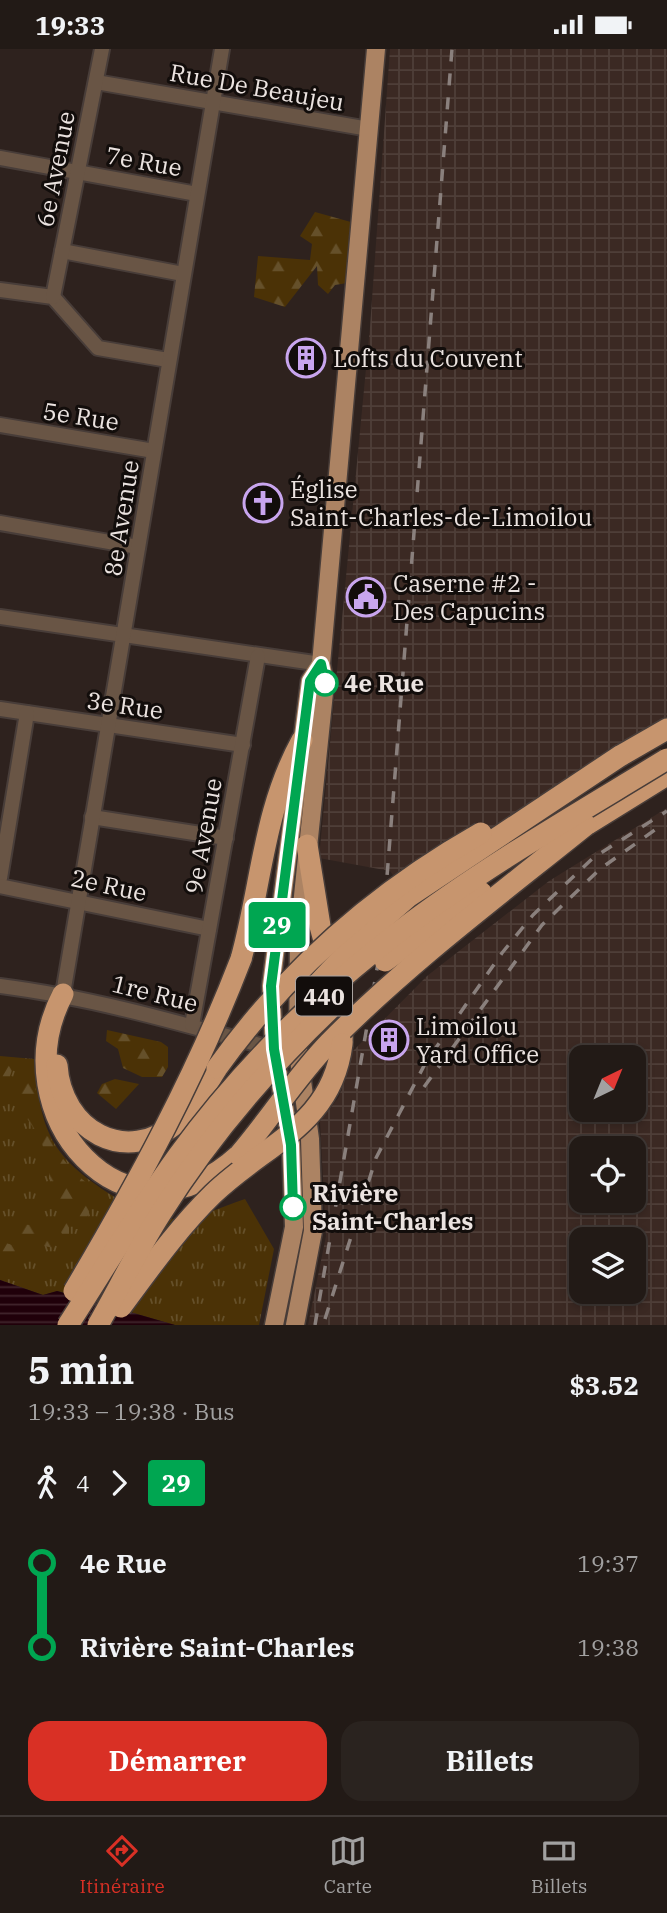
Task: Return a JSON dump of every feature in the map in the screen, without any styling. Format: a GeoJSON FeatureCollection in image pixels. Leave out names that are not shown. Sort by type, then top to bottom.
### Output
{"type":"FeatureCollection","features":[{"type":"Feature","properties":{"kind":"highway"},"geometry":{"type":"LineString","coordinates":[[178,1155],[226,1085],[361,937],[408,897],[621,756],[667,729]]}},
{"type":"Feature","properties":{"kind":"highway"},"geometry":{"type":"LineString","coordinates":[[54,1325],[174,1115],[207,1045],[241,959],[262,848],[288,766],[302,740]]}},
{"type":"Feature","properties":{"kind":"highway"},"geometry":{"type":"LineString","coordinates":[[63,993],[64,1014],[57,1065],[58,1086],[77,1121],[98,1135],[134,1142],[169,1128],[187,1113],[217,1068],[282,987],[369,906],[419,869],[570,781],[621,756]]}},
{"type":"Feature","properties":{"kind":"highway","name":"440"},"geometry":{"type":"LineString","coordinates":[[68,1325],[178,1155],[259,1060],[366,958],[440,902],[667,759]]}},
{"type":"Feature","properties":{"kind":"highway","name":"440"},"geometry":{"type":"LineString","coordinates":[[98,1325],[160,1214],[201,1153],[232,1114],[319,1019],[419,936],[492,884],[667,775]]}},
{"type":"Feature","properties":{"kind":"highway"},"geometry":{"type":"LineString","coordinates":[[63,993],[51,1013],[44,1087],[47,1107],[58,1131],[77,1156],[117,1182],[158,1192],[196,1182],[225,1168],[239,1155],[326,1046],[405,971],[586,825]]}},
{"type":"Feature","properties":{"kind":"highway"},"geometry":{"type":"LineString","coordinates":[[107,1325],[175,1235],[204,1203],[233,1175],[311,1116],[330,1089],[342,1044],[343,1011],[320,926],[307,845]]}},
{"type":"Feature","properties":{"kind":"main road"},"geometry":{"type":"LineString","coordinates":[[295,1325],[313,1231],[310,1139],[298,1052],[299,935],[325,683],[321,664],[376,49]]}},
{"type":"Feature","properties":{"kind":"main road"},"geometry":{"type":"LineString","coordinates":[[274,1325],[294,1227],[291,1145],[274,1049],[273,956],[310,681],[321,664]]}},
{"type":"Feature","properties":{"kind":"main road"},"geometry":{"type":"LineString","coordinates":[[255,1044],[277,1067]]}},
{"type":"Feature","properties":{"kind":"street","name":"6e Avenue"},"geometry":{"type":"LineString","coordinates":[[53,297],[102,49]]}},
{"type":"Feature","properties":{"kind":"street","name":"8e Avenue"},"geometry":{"type":"LineString","coordinates":[[63,993],[222,49]]}},
{"type":"Feature","properties":{"kind":"street","name":"Rue De Beaujeu"},"geometry":{"type":"LineString","coordinates":[[96,82],[369,129]]}},
{"type":"Feature","properties":{"kind":"street","name":"7e Rue"},"geometry":{"type":"LineString","coordinates":[[0,158],[197,194]]}},
{"type":"Feature","properties":{"kind":"street"},"geometry":{"type":"LineString","coordinates":[[62,251],[183,274]]}},
{"type":"Feature","properties":{"kind":"street"},"geometry":{"type":"LineString","coordinates":[[0,290],[53,297],[98,348],[168,360]]}},
{"type":"Feature","properties":{"kind":"street","name":"5e Rue"},"geometry":{"type":"LineString","coordinates":[[0,425],[154,451]]}},
{"type":"Feature","properties":{"kind":"street"},"geometry":{"type":"LineString","coordinates":[[0,523],[138,547]]}},
{"type":"Feature","properties":{"kind":"street"},"geometry":{"type":"LineString","coordinates":[[0,617],[321,664]]}},
{"type":"Feature","properties":{"kind":"street","name":"9e Avenue"},"geometry":{"type":"LineString","coordinates":[[192,1025],[258,656]]}},
{"type":"Feature","properties":{"kind":"street","name":"3e Rue"},"geometry":{"type":"LineString","coordinates":[[0,709],[243,745]]}},
{"type":"Feature","properties":{"kind":"street"},"geometry":{"type":"LineString","coordinates":[[0,878],[27,713]]}},
{"type":"Feature","properties":{"kind":"street"},"geometry":{"type":"LineString","coordinates":[[92,817],[226,838]]}},
{"type":"Feature","properties":{"kind":"street","name":"2e Rue"},"geometry":{"type":"LineString","coordinates":[[0,886],[209,929]]}},
{"type":"Feature","properties":{"kind":"street","name":"1re Rue"},"geometry":{"type":"LineString","coordinates":[[0,986],[63,993],[192,1025],[274,1049],[298,1052]]}},
{"type":"Feature","properties":{"kind":"shaded area"},"geometry":{"type":"Polygon","coordinates":[[[390,49],[667,49],[667,741],[408,897],[390,871],[319,858],[370,327],[390,49]]]}},
{"type":"Feature","properties":{"kind":"shaded area"},"geometry":{"type":"Polygon","coordinates":[[[667,808],[667,1325],[308,1325],[326,1236],[320,1121],[339,1097],[352,1052],[427,976],[549,881],[667,808]]]}},
{"type":"Feature","properties":{"kind":"shaded area"},"geometry":{"type":"Polygon","coordinates":[[[0,1280],[43,1295],[57,1291],[175,1325],[0,1325],[0,1280]]]}},
{"type":"Feature","properties":{"kind":"green space"},"geometry":{"type":"Polygon","coordinates":[[[315,212],[358,224],[347,283],[335,285],[328,294],[318,285],[317,266],[285,307],[254,297],[258,256],[310,260],[312,244],[300,236],[315,212]]]}},
{"type":"Feature","properties":{"kind":"green space"},"geometry":{"type":"Polygon","coordinates":[[[107,1030],[161,1042],[168,1047],[168,1067],[162,1077],[142,1077],[123,1068],[118,1049],[106,1041],[107,1030]]]}},
{"type":"Feature","properties":{"kind":"green space"},"geometry":{"type":"Polygon","coordinates":[[[0,1056],[34,1059],[40,1106],[52,1140],[75,1168],[132,1208],[152,1217],[177,1219],[206,1213],[245,1199],[274,1249],[259,1325],[175,1325],[58,1291],[43,1295],[0,1280],[0,1056]]]}},
{"type":"Feature","properties":{"kind":"green space"},"geometry":{"type":"Polygon","coordinates":[[[0,1057],[16,1058],[4,1094],[0,1093],[0,1057]]]}},
{"type":"Feature","properties":{"kind":"green space"},"geometry":{"type":"Polygon","coordinates":[[[32,1058],[41,1116],[48,1133],[67,1164],[97,1190],[83,1229],[76,1229],[72,1222],[69,1224],[69,1237],[66,1242],[58,1226],[60,1189],[49,1179],[49,1164],[40,1138],[16,1102],[18,1084],[32,1058]]]}},
{"type":"Feature","properties":{"kind":"green space"},"geometry":{"type":"Polygon","coordinates":[[[115,1079],[139,1084],[116,1109],[97,1093],[102,1084],[115,1079]]]}},
{"type":"Feature","properties":{"kind":"green space"},"geometry":{"type":"Polygon","coordinates":[[[0,1222],[50,1227],[54,1248],[0,1237],[0,1222]]]}},
{"type":"Feature","properties":{"kind":"green space"},"geometry":{"type":"Polygon","coordinates":[[[0,1241],[21,1248],[23,1256],[14,1260],[0,1257],[0,1241]]]}},
{"type":"Feature","properties":{"kind":"railway"},"geometry":{"type":"LineString","coordinates":[[315,1325],[382,940],[452,49]]}},
{"type":"Feature","properties":{"kind":"railway"},"geometry":{"type":"LineString","coordinates":[[325,1319],[376,1158],[426,1062],[502,953],[533,915],[593,858],[667,811]]}},
{"type":"Feature","properties":{"kind":"railway"},"geometry":{"type":"LineString","coordinates":[[424,1087],[542,925],[600,869],[659,827]]}},
{"type":"Feature","properties":{"kind":"bus line","name":"29"},"geometry":{"type":"LineString","coordinates":[[293,1207],[291,1145],[274,1049],[271,986],[310,681],[321,664],[325,683]]}},
{"type":"Feature","properties":{"kind":"place","name":"Lofts du Couvent"},"geometry":{"type":"Point","coordinates":[306,358]}},
{"type":"Feature","properties":{"kind":"place","name":"Église Saint-Charles-de-Limoilou"},"geometry":{"type":"Point","coordinates":[263,503]}},
{"type":"Feature","properties":{"kind":"place","name":"Caserne #2 - Des Capucins"},"geometry":{"type":"Point","coordinates":[366,597]}},
{"type":"Feature","properties":{"kind":"place","name":"4e Rue"},"geometry":{"type":"Point","coordinates":[325,683]}},
{"type":"Feature","properties":{"kind":"place","name":"Limoilou Yard Office"},"geometry":{"type":"Point","coordinates":[389,1040]}},
{"type":"Feature","properties":{"kind":"place","name":"Rivière Saint-Charles"},"geometry":{"type":"Point","coordinates":[293,1207]}}]}
